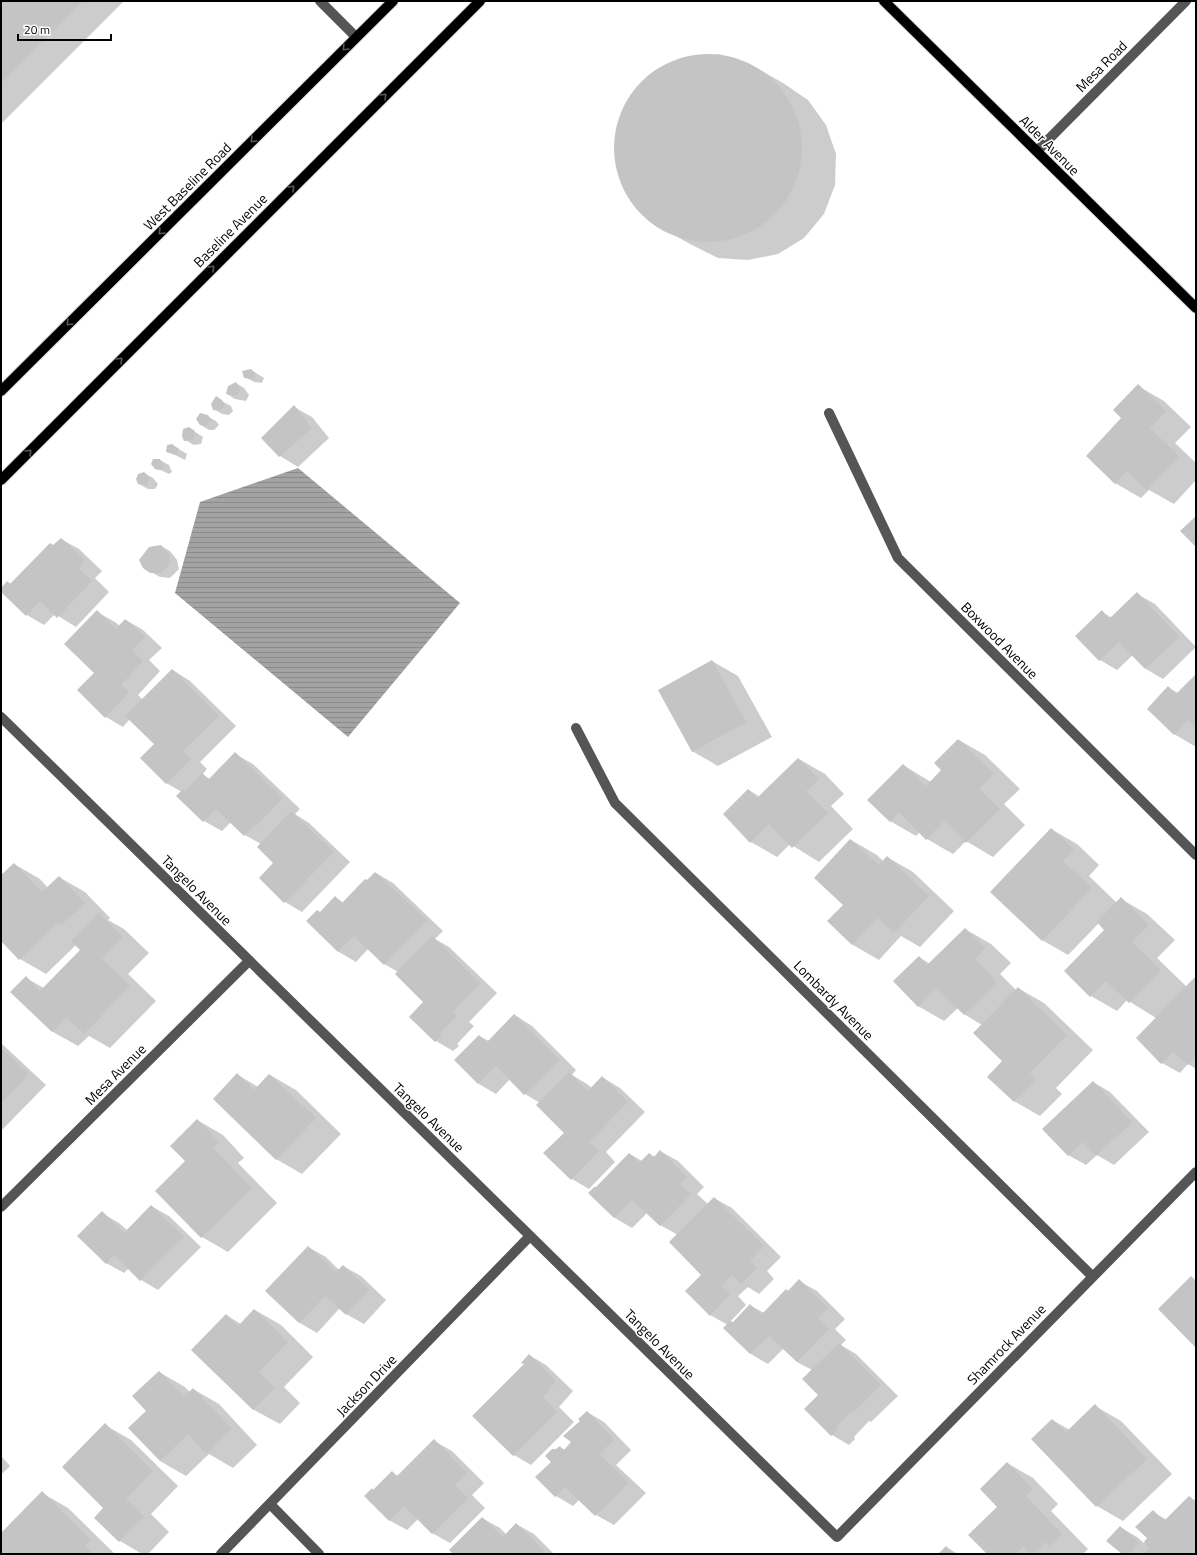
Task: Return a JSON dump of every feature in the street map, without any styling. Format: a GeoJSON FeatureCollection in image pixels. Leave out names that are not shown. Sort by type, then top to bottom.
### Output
{"type":"FeatureCollection","features":[{"type":"Feature","properties":{"kind":"main road","name":"West Baseline Road"},"geometry":{"type":"LineString","coordinates":[[1,391],[393,1]]}},
{"type":"Feature","properties":{"kind":"main road","name":"Baseline Avenue"},"geometry":{"type":"LineString","coordinates":[[1,480],[480,1]]}},
{"type":"Feature","properties":{"kind":"main road","name":"Alder Avenue"},"geometry":{"type":"LineString","coordinates":[[884,1],[1196,308]]}},
{"type":"Feature","properties":{"kind":"street"},"geometry":{"type":"LineString","coordinates":[[320,1],[356,37]]}},
{"type":"Feature","properties":{"kind":"street","name":"Mesa Road"},"geometry":{"type":"LineString","coordinates":[[1037,151],[1186,1]]}},
{"type":"Feature","properties":{"kind":"street","name":"Boxwood Avenue"},"geometry":{"type":"LineString","coordinates":[[829,412],[898,558],[1196,854]]}},
{"type":"Feature","properties":{"kind":"street","name":"Tangelo Avenue"},"geometry":{"type":"LineString","coordinates":[[1,717],[837,1537]]}},
{"type":"Feature","properties":{"kind":"street","name":"Lombardy Avenue"},"geometry":{"type":"LineString","coordinates":[[576,728],[615,803],[1092,1276]]}},
{"type":"Feature","properties":{"kind":"street","name":"Mesa Avenue"},"geometry":{"type":"LineString","coordinates":[[1,1207],[249,961]]}},
{"type":"Feature","properties":{"kind":"street","name":"Shamrock Avenue"},"geometry":{"type":"LineString","coordinates":[[837,1537],[1092,1276],[1196,1172]]}},
{"type":"Feature","properties":{"kind":"street","name":"Jackson Drive"},"geometry":{"type":"LineString","coordinates":[[220,1554],[530,1236]]}},
{"type":"Feature","properties":{"kind":"street"},"geometry":{"type":"LineString","coordinates":[[270,1504],[319,1554]]}},
{"type":"Feature","properties":{"kind":"shaded area"},"geometry":{"type":"Polygon","coordinates":[[[298,468],[460,603],[348,737],[175,593],[200,502],[298,468]]]}},
{"type":"Feature","properties":{"kind":"building"},"geometry":{"type":"Polygon","coordinates":[[[1,1],[83,1],[1,83],[1,1]]]}},
{"type":"Feature","properties":{"kind":"building"},"geometry":{"type":"Polygon","coordinates":[[[708,54],[735,58],[752,65],[774,82],[791,104],[798,121],[802,148],[798,175],[791,192],[774,214],[752,231],[735,238],[708,242],[681,238],[664,231],[642,214],[625,192],[618,175],[614,148],[618,121],[625,104],[642,82],[664,65],[681,58],[708,54]]]}},
{"type":"Feature","properties":{"kind":"building"},"geometry":{"type":"Polygon","coordinates":[[[251,369],[255,373],[254,379],[244,378],[242,371],[251,369]]]}},
{"type":"Feature","properties":{"kind":"building"},"geometry":{"type":"Polygon","coordinates":[[[236,382],[241,390],[237,396],[226,394],[228,386],[236,382]]]}},
{"type":"Feature","properties":{"kind":"building"},"geometry":{"type":"Polygon","coordinates":[[[1138,384],[1166,411],[1150,428],[1179,456],[1147,490],[1127,471],[1115,484],[1086,456],[1121,418],[1113,410],[1138,384]]]}},
{"type":"Feature","properties":{"kind":"building"},"geometry":{"type":"Polygon","coordinates":[[[216,396],[222,400],[225,406],[220,411],[213,410],[211,404],[216,396]]]}},
{"type":"Feature","properties":{"kind":"building"},"geometry":{"type":"Polygon","coordinates":[[[294,405],[312,428],[279,457],[261,438],[294,405]]]}},
{"type":"Feature","properties":{"kind":"building"},"geometry":{"type":"Polygon","coordinates":[[[200,413],[208,415],[211,420],[206,426],[200,425],[196,419],[200,413]]]}},
{"type":"Feature","properties":{"kind":"building"},"geometry":{"type":"Polygon","coordinates":[[[189,427],[195,431],[193,440],[184,441],[182,436],[183,429],[189,427]]]}},
{"type":"Feature","properties":{"kind":"building"},"geometry":{"type":"Polygon","coordinates":[[[172,444],[179,449],[176,455],[166,452],[167,445],[172,444]]]}},
{"type":"Feature","properties":{"kind":"building"},"geometry":{"type":"Polygon","coordinates":[[[153,459],[160,459],[164,467],[159,470],[155,469],[151,464],[153,459]]]}},
{"type":"Feature","properties":{"kind":"building"},"geometry":{"type":"Polygon","coordinates":[[[144,472],[150,478],[146,485],[138,484],[136,479],[138,474],[144,472]]]}},
{"type":"Feature","properties":{"kind":"building"},"geometry":{"type":"Polygon","coordinates":[[[1196,516],[1196,547],[1180,531],[1196,516]]]}},
{"type":"Feature","properties":{"kind":"building"},"geometry":{"type":"Polygon","coordinates":[[[61,538],[85,560],[78,568],[92,581],[57,618],[40,601],[26,616],[1,592],[1,588],[7,581],[10,584],[50,543],[53,545],[61,538]]]}},
{"type":"Feature","properties":{"kind":"building"},"geometry":{"type":"Polygon","coordinates":[[[161,545],[169,554],[170,564],[161,573],[150,573],[143,568],[139,560],[149,547],[161,545]]]}},
{"type":"Feature","properties":{"kind":"building"},"geometry":{"type":"Polygon","coordinates":[[[1137,592],[1179,637],[1145,669],[1119,642],[1099,661],[1075,636],[1102,610],[1109,619],[1137,592]]]}},
{"type":"Feature","properties":{"kind":"building"},"geometry":{"type":"Polygon","coordinates":[[[97,610],[116,629],[125,619],[145,637],[132,650],[143,661],[121,685],[129,692],[105,718],[77,690],[94,673],[64,644],[97,610]]]}},
{"type":"Feature","properties":{"kind":"building"},"geometry":{"type":"Polygon","coordinates":[[[712,660],[746,722],[692,752],[658,690],[712,660]]]}},
{"type":"Feature","properties":{"kind":"building"},"geometry":{"type":"Polygon","coordinates":[[[172,669],[219,716],[183,751],[191,759],[166,784],[140,758],[154,744],[125,716],[172,669]]]}},
{"type":"Feature","properties":{"kind":"building"},"geometry":{"type":"Polygon","coordinates":[[[1196,674],[1196,728],[1188,720],[1174,735],[1147,709],[1168,686],[1176,694],[1196,674]]]}},
{"type":"Feature","properties":{"kind":"building"},"geometry":{"type":"Polygon","coordinates":[[[958,739],[994,773],[979,789],[1000,809],[966,843],[944,821],[926,840],[899,812],[890,822],[867,800],[903,764],[926,786],[941,770],[934,763],[958,739]]]}},
{"type":"Feature","properties":{"kind":"building"},"geometry":{"type":"Polygon","coordinates":[[[235,752],[283,798],[256,826],[254,825],[244,836],[216,809],[203,822],[176,796],[183,789],[185,791],[202,773],[209,779],[235,752]]]}},
{"type":"Feature","properties":{"kind":"building"},"geometry":{"type":"Polygon","coordinates":[[[798,758],[819,779],[806,791],[828,813],[792,848],[769,824],[750,843],[723,814],[748,789],[757,798],[798,758]]]}},
{"type":"Feature","properties":{"kind":"building"},"geometry":{"type":"Polygon","coordinates":[[[291,811],[334,852],[284,903],[259,878],[273,863],[257,847],[291,811]]]}},
{"type":"Feature","properties":{"kind":"building"},"geometry":{"type":"Polygon","coordinates":[[[1051,828],[1074,849],[1063,861],[1092,888],[1042,941],[990,892],[1051,828]]]}},
{"type":"Feature","properties":{"kind":"building"},"geometry":{"type":"Polygon","coordinates":[[[850,839],[879,865],[887,856],[929,896],[894,933],[878,918],[852,945],[827,921],[843,905],[814,878],[850,839]]]}},
{"type":"Feature","properties":{"kind":"building"},"geometry":{"type":"Polygon","coordinates":[[[14,863],[42,892],[59,876],[85,903],[61,925],[58,922],[19,960],[1,941],[1,875],[14,863]]]}},
{"type":"Feature","properties":{"kind":"building"},"geometry":{"type":"Polygon","coordinates":[[[375,872],[427,920],[384,965],[354,936],[338,952],[306,921],[317,910],[320,912],[335,896],[342,903],[365,879],[367,880],[375,872]]]}},
{"type":"Feature","properties":{"kind":"building"},"geometry":{"type":"Polygon","coordinates":[[[1121,897],[1149,925],[1132,942],[1161,970],[1129,1003],[1106,981],[1090,997],[1064,971],[1104,930],[1097,922],[1121,897]]]}},
{"type":"Feature","properties":{"kind":"building"},"geometry":{"type":"Polygon","coordinates":[[[98,913],[123,937],[102,959],[130,986],[84,1034],[66,1017],[52,1032],[10,992],[26,976],[40,991],[80,950],[71,941],[98,913]]]}},
{"type":"Feature","properties":{"kind":"building"},"geometry":{"type":"Polygon","coordinates":[[[965,928],[985,948],[975,959],[997,982],[964,1015],[937,988],[918,1007],[893,981],[919,956],[927,965],[965,928]]]}},
{"type":"Feature","properties":{"kind":"building"},"geometry":{"type":"Polygon","coordinates":[[[432,936],[480,983],[453,1012],[457,1016],[440,1033],[442,1035],[435,1042],[409,1017],[423,1002],[395,974],[432,936]]]}},
{"type":"Feature","properties":{"kind":"building"},"geometry":{"type":"Polygon","coordinates":[[[1196,976],[1196,1057],[1188,1065],[1173,1052],[1161,1064],[1136,1038],[1196,976]]]}},
{"type":"Feature","properties":{"kind":"building"},"geometry":{"type":"Polygon","coordinates":[[[1018,987],[1067,1035],[1030,1073],[1036,1079],[1014,1102],[987,1077],[1002,1061],[973,1033],[1018,987]]]}},
{"type":"Feature","properties":{"kind":"building"},"geometry":{"type":"Polygon","coordinates":[[[514,1014],[560,1060],[524,1095],[496,1066],[478,1084],[454,1060],[479,1035],[487,1042],[514,1014]]]}},
{"type":"Feature","properties":{"kind":"building"},"geometry":{"type":"Polygon","coordinates":[[[1,1048],[29,1074],[1,1103],[1,1048]]]}},
{"type":"Feature","properties":{"kind":"building"},"geometry":{"type":"Polygon","coordinates":[[[569,1072],[588,1091],[602,1076],[628,1102],[589,1142],[599,1151],[571,1180],[543,1153],[564,1133],[536,1105],[569,1072]]]}},
{"type":"Feature","properties":{"kind":"building"},"geometry":{"type":"Polygon","coordinates":[[[237,1073],[254,1090],[269,1074],[316,1118],[276,1160],[213,1099],[237,1073]]]}},
{"type":"Feature","properties":{"kind":"building"},"geometry":{"type":"Polygon","coordinates":[[[1093,1081],[1132,1122],[1096,1156],[1083,1142],[1068,1156],[1042,1129],[1093,1081]]]}},
{"type":"Feature","properties":{"kind":"building"},"geometry":{"type":"Polygon","coordinates":[[[197,1119],[219,1142],[213,1148],[252,1188],[201,1238],[155,1191],[185,1161],[170,1146],[197,1119]]]}},
{"type":"Feature","properties":{"kind":"building"},"geometry":{"type":"Polygon","coordinates":[[[660,1150],[687,1177],[680,1184],[691,1194],[660,1226],[632,1200],[614,1218],[588,1193],[596,1187],[629,1153],[639,1163],[649,1153],[654,1157],[660,1150]]]}},
{"type":"Feature","properties":{"kind":"building"},"geometry":{"type":"Polygon","coordinates":[[[714,1197],[764,1246],[750,1261],[757,1268],[741,1284],[732,1275],[721,1286],[730,1294],[710,1316],[685,1291],[701,1275],[669,1242],[714,1197]]]}},
{"type":"Feature","properties":{"kind":"building"},"geometry":{"type":"Polygon","coordinates":[[[151,1205],[184,1237],[140,1281],[114,1255],[106,1264],[77,1236],[102,1211],[124,1233],[151,1205]]]}},
{"type":"Feature","properties":{"kind":"building"},"geometry":{"type":"Polygon","coordinates":[[[308,1246],[336,1272],[343,1265],[369,1290],[346,1315],[325,1296],[299,1323],[265,1291],[308,1246]]]}},
{"type":"Feature","properties":{"kind":"building"},"geometry":{"type":"Polygon","coordinates":[[[1191,1276],[1196,1281],[1196,1348],[1158,1309],[1191,1276]]]}},
{"type":"Feature","properties":{"kind":"building"},"geometry":{"type":"Polygon","coordinates":[[[799,1279],[828,1308],[818,1318],[829,1329],[797,1362],[769,1336],[750,1354],[723,1328],[730,1321],[733,1322],[750,1304],[761,1315],[786,1289],[788,1291],[799,1279]]]}},
{"type":"Feature","properties":{"kind":"building"},"geometry":{"type":"Polygon","coordinates":[[[254,1309],[288,1342],[259,1372],[275,1388],[253,1410],[191,1350],[226,1314],[238,1326],[254,1309]]]}},
{"type":"Feature","properties":{"kind":"building"},"geometry":{"type":"Polygon","coordinates":[[[839,1343],[881,1385],[853,1413],[851,1412],[837,1426],[838,1429],[831,1436],[804,1409],[818,1395],[802,1379],[839,1343]]]}},
{"type":"Feature","properties":{"kind":"building"},"geometry":{"type":"Polygon","coordinates":[[[529,1354],[556,1381],[543,1397],[557,1412],[513,1456],[472,1416],[524,1364],[521,1363],[529,1354]]]}},
{"type":"Feature","properties":{"kind":"building"},"geometry":{"type":"Polygon","coordinates":[[[159,1371],[184,1397],[193,1388],[232,1429],[206,1454],[188,1434],[160,1461],[128,1428],[146,1411],[132,1396],[159,1371]]]}},
{"type":"Feature","properties":{"kind":"building"},"geometry":{"type":"Polygon","coordinates":[[[1095,1404],[1147,1459],[1096,1507],[1031,1439],[1052,1419],[1066,1432],[1095,1404]]]}},
{"type":"Feature","properties":{"kind":"building"},"geometry":{"type":"Polygon","coordinates":[[[587,1411],[614,1440],[599,1454],[629,1483],[595,1516],[565,1487],[555,1497],[535,1477],[551,1462],[545,1456],[552,1449],[556,1449],[560,1446],[563,1451],[571,1442],[563,1436],[580,1421],[578,1419],[587,1411]]]}},
{"type":"Feature","properties":{"kind":"building"},"geometry":{"type":"Polygon","coordinates":[[[105,1423],[153,1471],[126,1499],[144,1517],[119,1542],[94,1518],[103,1508],[62,1467],[105,1423]]]}},
{"type":"Feature","properties":{"kind":"building"},"geometry":{"type":"Polygon","coordinates":[[[434,1439],[467,1473],[455,1485],[468,1498],[432,1534],[404,1506],[389,1521],[364,1496],[372,1488],[373,1490],[392,1471],[397,1476],[434,1439]]]}},
{"type":"Feature","properties":{"kind":"building"},"geometry":{"type":"Polygon","coordinates":[[[1007,1462],[1033,1489],[1026,1496],[1062,1534],[1049,1546],[1045,1542],[1033,1554],[1030,1554],[1023,1547],[1016,1554],[987,1554],[968,1535],[997,1507],[980,1489],[1007,1462]]]}},
{"type":"Feature","properties":{"kind":"building"},"geometry":{"type":"Polygon","coordinates":[[[42,1491],[91,1540],[85,1546],[94,1554],[1,1554],[1,1533],[42,1491]]]}},
{"type":"Feature","properties":{"kind":"building"},"geometry":{"type":"Polygon","coordinates":[[[1189,1496],[1196,1502],[1196,1554],[1143,1554],[1149,1548],[1144,1542],[1147,1538],[1135,1527],[1153,1510],[1164,1521],[1189,1496]]]}},
{"type":"Feature","properties":{"kind":"building"},"geometry":{"type":"Polygon","coordinates":[[[482,1517],[503,1537],[516,1523],[544,1550],[541,1554],[453,1554],[449,1550],[482,1517]]]}},
{"type":"Feature","properties":{"kind":"building"},"geometry":{"type":"Polygon","coordinates":[[[1120,1526],[1139,1543],[1129,1554],[1122,1554],[1106,1541],[1120,1526]]]}},
{"type":"Feature","properties":{"kind":"building"},"geometry":{"type":"Polygon","coordinates":[[[946,1546],[954,1554],[938,1554],[946,1546]]]}}]}
